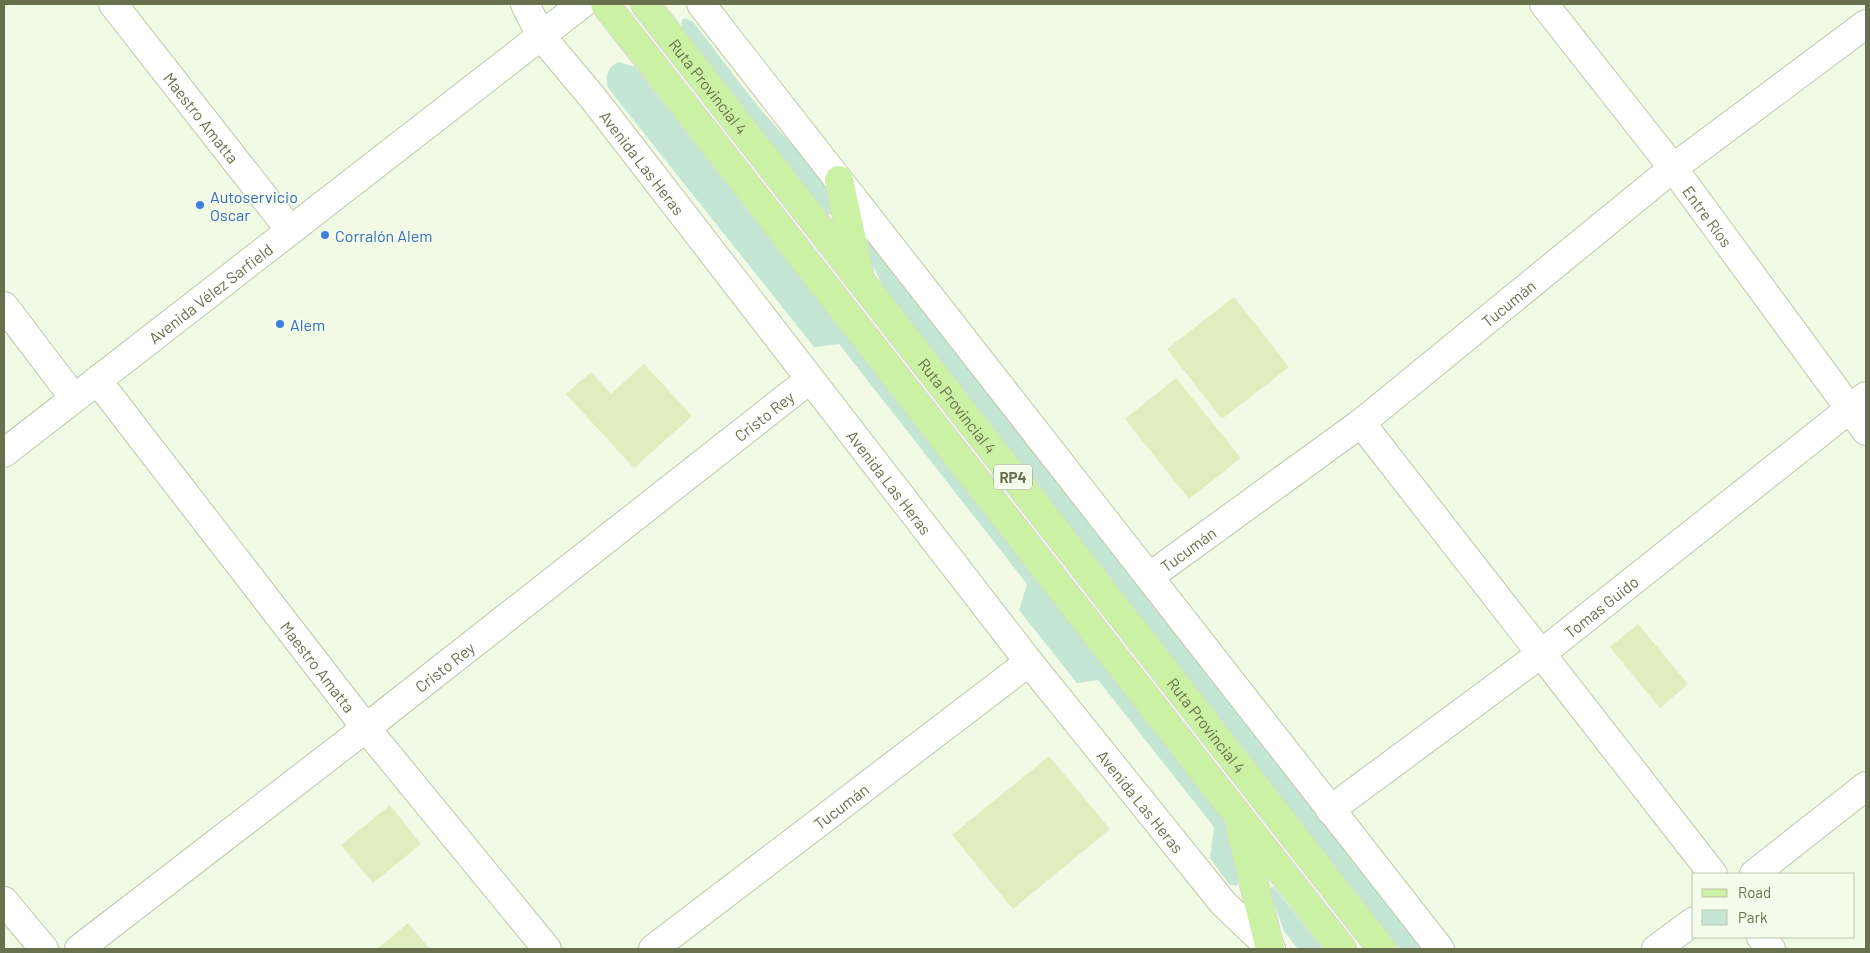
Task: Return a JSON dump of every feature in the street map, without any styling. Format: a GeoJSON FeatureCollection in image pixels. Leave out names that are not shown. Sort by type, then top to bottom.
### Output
{"type":"FeatureCollection","features":[{"type":"Feature","properties":{"kind":"main road","name":"Ruta Provincial 4"},"geometry":{"type":"LineString","coordinates":[[606,4],[1342,949]]}},
{"type":"Feature","properties":{"kind":"main road","name":"Ruta Provincial 4"},"geometry":{"type":"LineString","coordinates":[[645,4],[1382,949]]}},
{"type":"Feature","properties":{"kind":"main road"},"geometry":{"type":"LineString","coordinates":[[839,180],[861,282]]}},
{"type":"Feature","properties":{"kind":"main road"},"geometry":{"type":"LineString","coordinates":[[1237,815],[1270,949]]}},
{"type":"Feature","properties":{"kind":"street","name":"Maestro Amatta"},"geometry":{"type":"LineString","coordinates":[[113,4],[290,230]]}},
{"type":"Feature","properties":{"kind":"street","name":"Avenida Las Heras"},"geometry":{"type":"LineString","coordinates":[[526,4],[541,36],[593,98],[809,380],[1029,662],[1223,903],[1270,949]]}},
{"type":"Feature","properties":{"kind":"street","name":"Avenida Vélez Sarfield"},"geometry":{"type":"LineString","coordinates":[[4,453],[582,4]]}},
{"type":"Feature","properties":{"kind":"street"},"geometry":{"type":"LineString","coordinates":[[701,4],[1440,949]]}},
{"type":"Feature","properties":{"kind":"street","name":"Entre Ríos"},"geometry":{"type":"LineString","coordinates":[[1544,4],[1858,403],[1866,431]]}},
{"type":"Feature","properties":{"kind":"street","name":"Tucumán"},"geometry":{"type":"LineString","coordinates":[[1149,577],[1361,423],[1673,168],[1866,24]]}},
{"type":"Feature","properties":{"kind":"street"},"geometry":{"type":"LineString","coordinates":[[4,306],[74,398]]}},
{"type":"Feature","properties":{"kind":"street","name":"Maestro Amatta"},"geometry":{"type":"LineString","coordinates":[[97,380],[366,728],[547,949]]}},
{"type":"Feature","properties":{"kind":"street","name":"Cristo Rey"},"geometry":{"type":"LineString","coordinates":[[79,949],[366,728],[809,380]]}},
{"type":"Feature","properties":{"kind":"street","name":"Tomas Guido"},"geometry":{"type":"LineString","coordinates":[[1330,810],[1542,653],[1858,403]]}},
{"type":"Feature","properties":{"kind":"street"},"geometry":{"type":"LineString","coordinates":[[1361,423],[1712,873]]}},
{"type":"Feature","properties":{"kind":"street","name":"Tucumán"},"geometry":{"type":"LineString","coordinates":[[653,949],[1029,662]]}},
{"type":"Feature","properties":{"kind":"street"},"geometry":{"type":"LineString","coordinates":[[1755,873],[1866,786]]}},
{"type":"Feature","properties":{"kind":"street"},"geometry":{"type":"LineString","coordinates":[[4,901],[44,949]]}},
{"type":"Feature","properties":{"kind":"street"},"geometry":{"type":"LineString","coordinates":[[1656,949],[1692,922]]}},
{"type":"Feature","properties":{"kind":"street"},"geometry":{"type":"LineString","coordinates":[[1763,938],[1771,949]]}},
{"type":"Feature","properties":{"kind":"green space"},"geometry":{"type":"Polygon","coordinates":[[[686,18],[694,23],[759,108],[817,173],[830,197],[834,211],[832,215],[825,213],[683,32],[681,23],[686,18]]]}},
{"type":"Feature","properties":{"kind":"green space"},"geometry":{"type":"Polygon","coordinates":[[[619,62],[635,67],[1226,821],[1239,878],[1237,886],[1229,884],[1210,858],[1214,827],[1098,680],[1077,683],[1019,610],[1027,584],[839,344],[814,347],[608,88],[609,69],[619,62]]]}},
{"type":"Feature","properties":{"kind":"green space"},"geometry":{"type":"Polygon","coordinates":[[[872,242],[1427,949],[1399,949],[887,294],[864,248],[867,243],[872,242]]]}},
{"type":"Feature","properties":{"kind":"green space"},"geometry":{"type":"Polygon","coordinates":[[[1272,886],[1323,949],[1298,949],[1284,931],[1269,890],[1272,886]]]}},
{"type":"Feature","properties":{"kind":"building"},"geometry":{"type":"Polygon","coordinates":[[[1234,297],[1289,367],[1222,419],[1167,349],[1234,297]]]}},
{"type":"Feature","properties":{"kind":"building"},"geometry":{"type":"Polygon","coordinates":[[[644,364],[692,416],[634,468],[566,394],[591,372],[611,394],[644,364]]]}},
{"type":"Feature","properties":{"kind":"building"},"geometry":{"type":"Polygon","coordinates":[[[1176,378],[1241,458],[1189,499],[1125,419],[1176,378]]]}},
{"type":"Feature","properties":{"kind":"building"},"geometry":{"type":"Polygon","coordinates":[[[1638,624],[1688,684],[1660,708],[1610,647],[1638,624]]]}},
{"type":"Feature","properties":{"kind":"building"},"geometry":{"type":"Polygon","coordinates":[[[1049,756],[1110,829],[1013,909],[952,835],[1049,756]]]}},
{"type":"Feature","properties":{"kind":"building"},"geometry":{"type":"Polygon","coordinates":[[[390,805],[421,844],[373,883],[341,845],[390,805]]]}},
{"type":"Feature","properties":{"kind":"building"},"geometry":{"type":"Polygon","coordinates":[[[408,923],[430,949],[377,949],[408,923]]]}},
{"type":"Feature","properties":{"kind":"place","name":"Autoservicio Oscar"},"geometry":{"type":"Point","coordinates":[200,205]}},
{"type":"Feature","properties":{"kind":"place","name":"Corralón Alem"},"geometry":{"type":"Point","coordinates":[325,235]}},
{"type":"Feature","properties":{"kind":"place","name":"Alem"},"geometry":{"type":"Point","coordinates":[280,324]}}]}
